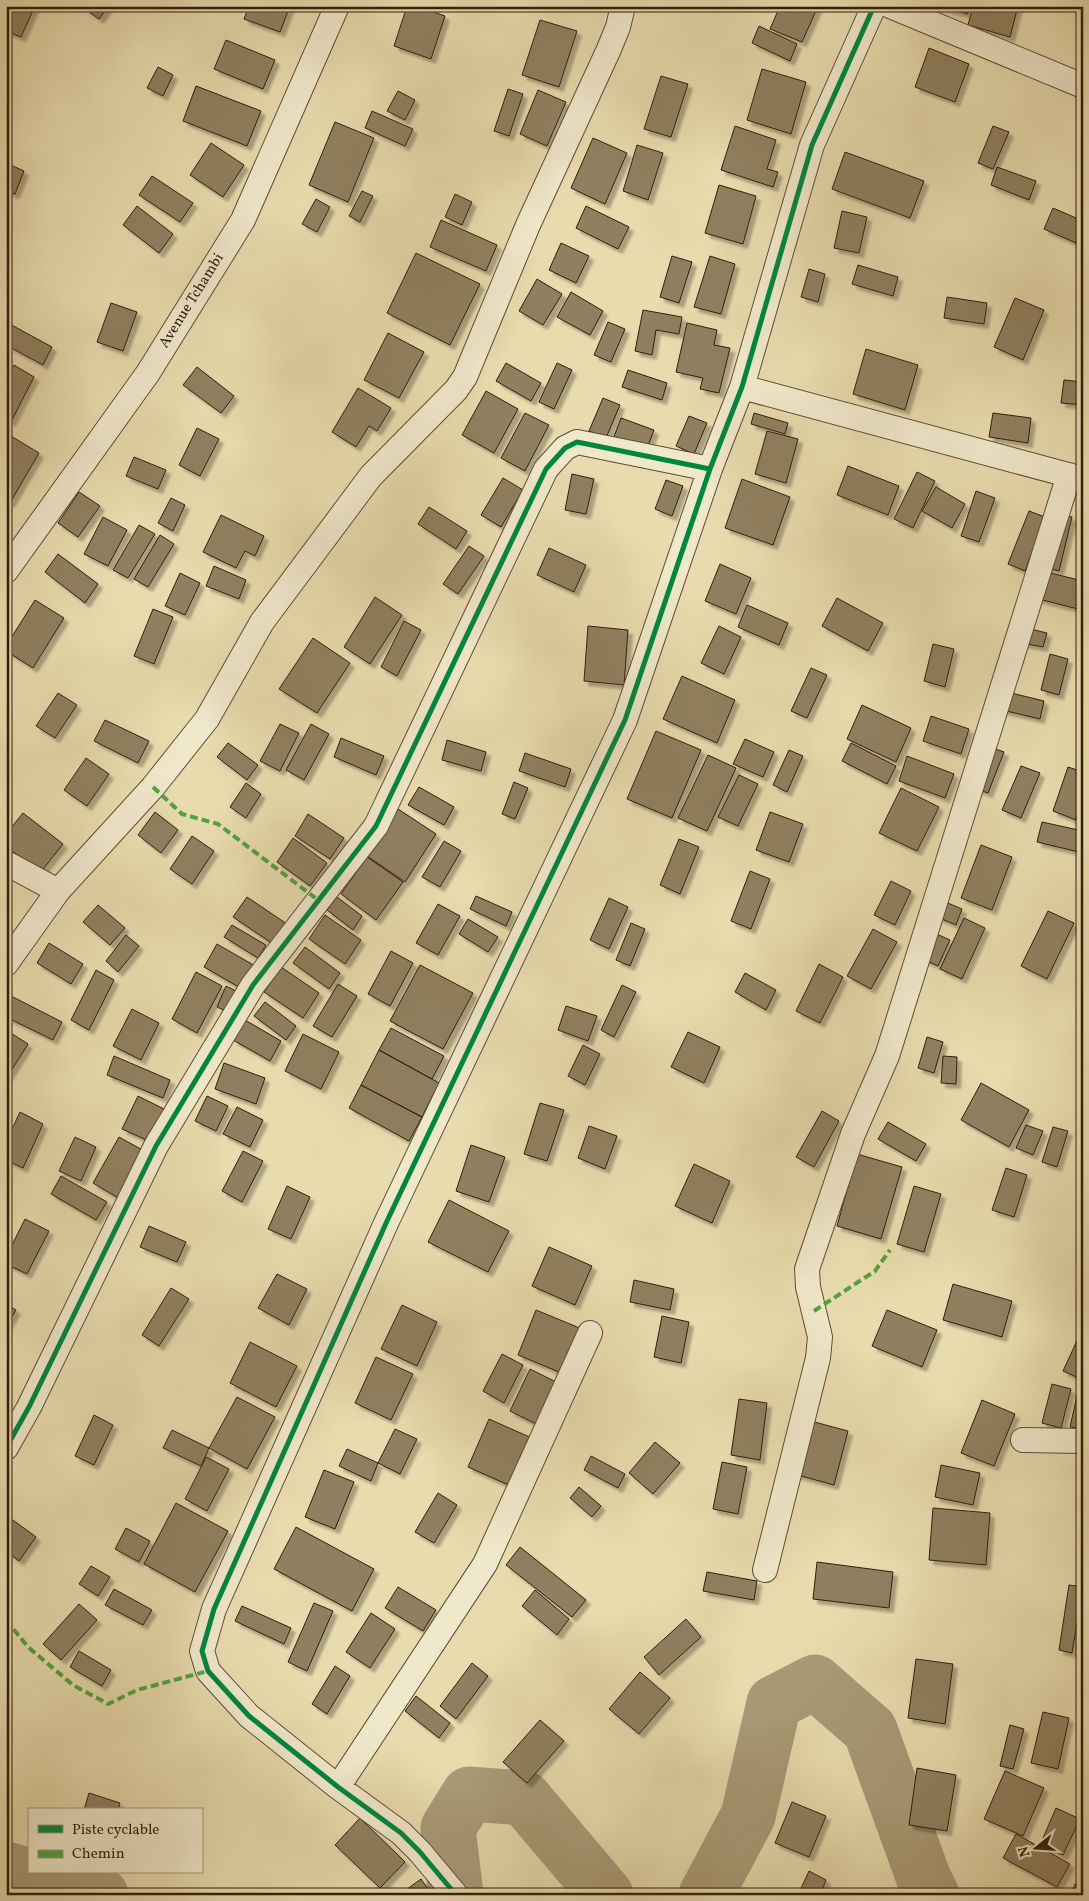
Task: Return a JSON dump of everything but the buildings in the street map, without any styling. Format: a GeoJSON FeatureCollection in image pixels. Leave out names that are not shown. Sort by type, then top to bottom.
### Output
{"type":"FeatureCollection","features":[{"type":"Feature","properties":{"kind":"street","name":"Avenue Tchambi"},"geometry":{"type":"LineString","coordinates":[[6,572],[148,373],[242,220],[337,6]]}},
{"type":"Feature","properties":{"kind":"street"},"geometry":{"type":"LineString","coordinates":[[6,964],[58,892],[153,787],[207,719],[262,622],[371,476],[456,390],[465,377],[528,225],[609,49],[618,27],[623,6]]}},
{"type":"Feature","properties":{"kind":"street"},"geometry":{"type":"LineString","coordinates":[[456,1895],[420,1852],[401,1834],[338,1787],[249,1716],[208,1671],[202,1651],[214,1609],[387,1221],[624,720],[710,469],[742,387],[812,145],[874,6]]}},
{"type":"Feature","properties":{"kind":"street"},"geometry":{"type":"LineString","coordinates":[[890,6],[1083,86]]}},
{"type":"Feature","properties":{"kind":"street"},"geometry":{"type":"LineString","coordinates":[[742,387],[1076,477],[887,1056],[854,1134],[807,1269],[808,1287],[820,1337],[818,1358],[764,1570]]}},
{"type":"Feature","properties":{"kind":"street"},"geometry":{"type":"LineString","coordinates":[[6,1448],[29,1407],[156,1146],[253,985],[376,826],[546,469],[565,448],[577,442],[710,469]]}},
{"type":"Feature","properties":{"kind":"street"},"geometry":{"type":"LineString","coordinates":[[6,863],[58,892]]}},
{"type":"Feature","properties":{"kind":"street"},"geometry":{"type":"LineString","coordinates":[[338,1787],[484,1564],[590,1332]]}},
{"type":"Feature","properties":{"kind":"street"},"geometry":{"type":"LineString","coordinates":[[1023,1440],[1083,1441]]}},
{"type":"Feature","properties":{"kind":"waterway"},"geometry":{"type":"LineString","coordinates":[[706,1895],[748,1816],[774,1703],[815,1682],[870,1730],[924,1879],[932,1895]]}},
{"type":"Feature","properties":{"kind":"waterway"},"geometry":{"type":"LineString","coordinates":[[456,1895],[448,1828],[469,1794],[524,1798],[606,1895]]}},
{"type":"Feature","properties":{"kind":"waterway"},"geometry":{"type":"LineString","coordinates":[[6,1869],[101,1895]]}},
{"type":"Feature","properties":{"kind":"marked path"},"geometry":{"type":"LineString","coordinates":[[153,787],[182,814],[218,824],[318,900]]}},
{"type":"Feature","properties":{"kind":"marked path"},"geometry":{"type":"LineString","coordinates":[[814,1311],[875,1271],[890,1250]]}},
{"type":"Feature","properties":{"kind":"marked path"},"geometry":{"type":"LineString","coordinates":[[6,1620],[28,1647],[73,1685],[108,1704],[137,1690],[208,1671]]}},
{"type":"Feature","properties":{"kind":"cycle path"},"geometry":{"type":"LineString","coordinates":[[456,1895],[420,1852],[401,1833],[338,1787],[249,1716],[208,1671],[202,1651],[214,1609],[387,1221],[625,720],[710,469],[742,387],[812,145],[874,6]]}},
{"type":"Feature","properties":{"kind":"cycle path"},"geometry":{"type":"LineString","coordinates":[[6,1448],[29,1407],[156,1146],[253,985],[376,826],[546,469],[565,448],[577,442],[710,469]]}}]}
